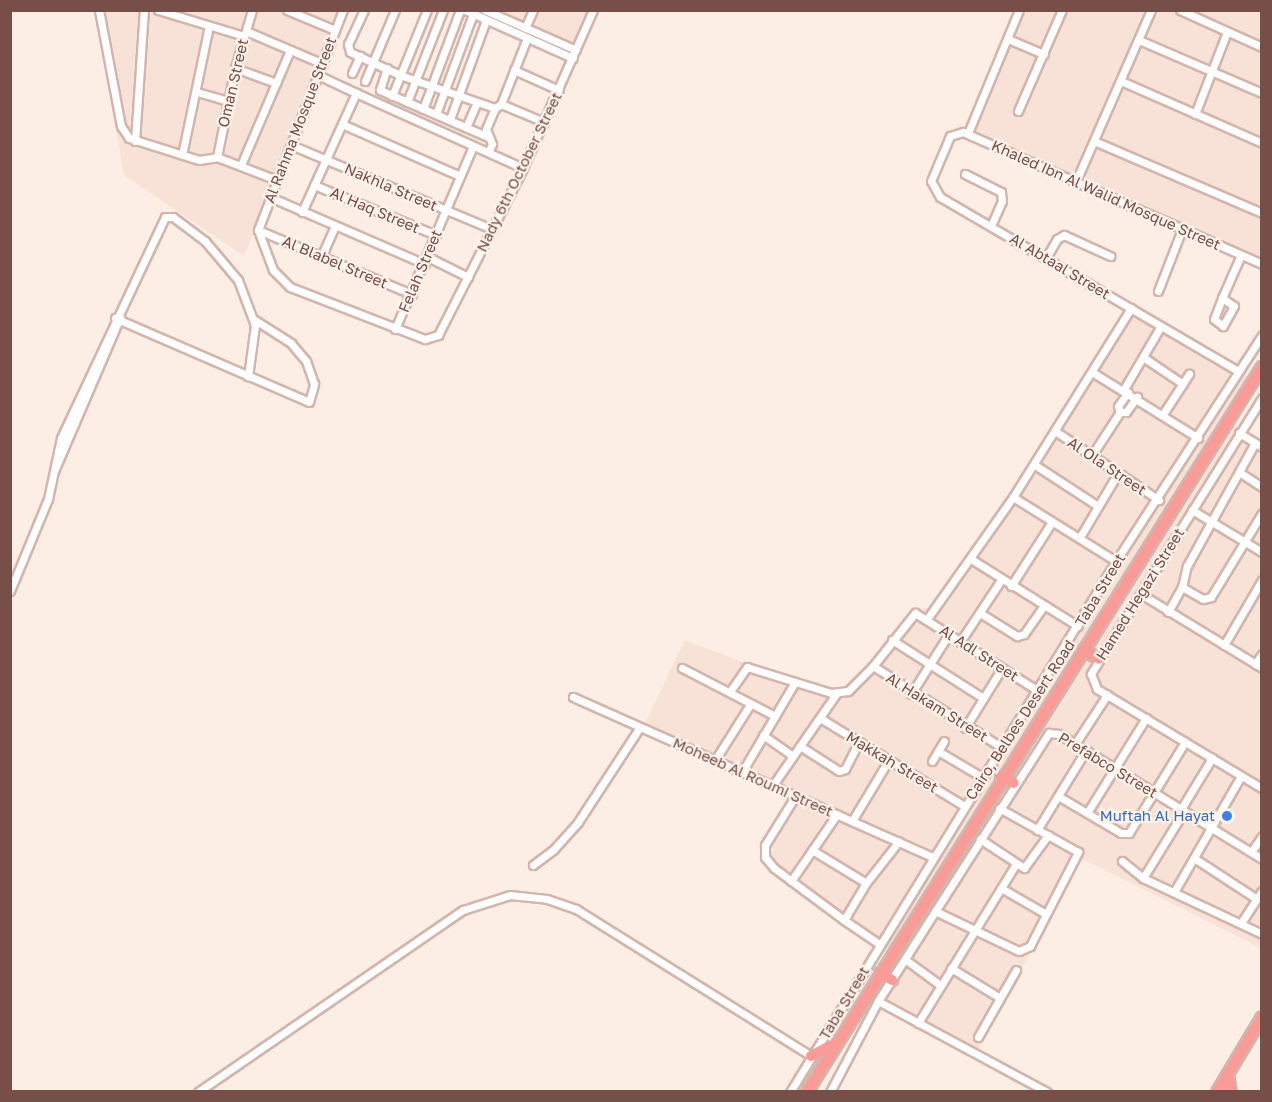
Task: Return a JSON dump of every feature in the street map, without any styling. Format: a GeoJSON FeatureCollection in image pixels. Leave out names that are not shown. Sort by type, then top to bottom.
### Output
{"type":"FeatureCollection","features":[{"type":"Feature","properties":{"kind":"highway","name":"Cairo, Belbes Desert Road"},"geometry":{"type":"LineString","coordinates":[[807,1092],[1001,777],[1262,367]]}},
{"type":"Feature","properties":{"kind":"highway"},"geometry":{"type":"LineString","coordinates":[[1083,650],[1099,659]]}},
{"type":"Feature","properties":{"kind":"highway"},"geometry":{"type":"LineString","coordinates":[[1001,777],[1014,783]]}},
{"type":"Feature","properties":{"kind":"highway"},"geometry":{"type":"LineString","coordinates":[[880,973],[892,980]]}},
{"type":"Feature","properties":{"kind":"highway"},"geometry":{"type":"LineString","coordinates":[[1217,1092],[1262,1017]]}},
{"type":"Feature","properties":{"kind":"highway"},"geometry":{"type":"LineString","coordinates":[[811,1056],[837,1042]]}},
{"type":"Feature","properties":{"kind":"highway"},"geometry":{"type":"LineString","coordinates":[[1227,1074],[1231,1092]]}},
{"type":"Feature","properties":{"kind":"street"},"geometry":{"type":"LineString","coordinates":[[99,10],[121,126],[135,141],[199,160],[217,157],[277,180]]}},
{"type":"Feature","properties":{"kind":"street"},"geometry":{"type":"LineString","coordinates":[[135,141],[144,10]]}},
{"type":"Feature","properties":{"kind":"street"},"geometry":{"type":"LineString","coordinates":[[158,10],[209,26],[245,34],[323,64]]}},
{"type":"Feature","properties":{"kind":"street","name":"Oman Street"},"geometry":{"type":"LineString","coordinates":[[217,157],[228,100],[252,10]]}},
{"type":"Feature","properties":{"kind":"street"},"geometry":{"type":"LineString","coordinates":[[287,10],[335,30]]}},
{"type":"Feature","properties":{"kind":"street","name":"Al Rahma Mosque Street"},"geometry":{"type":"LineString","coordinates":[[258,230],[343,10]]}},
{"type":"Feature","properties":{"kind":"street"},"geometry":{"type":"LineString","coordinates":[[364,10],[348,47],[360,56],[400,75],[544,122]]}},
{"type":"Feature","properties":{"kind":"street"},"geometry":{"type":"LineString","coordinates":[[365,81],[394,10]]}},
{"type":"Feature","properties":{"kind":"street"},"geometry":{"type":"LineString","coordinates":[[392,96],[427,10]]}},
{"type":"Feature","properties":{"kind":"street"},"geometry":{"type":"LineString","coordinates":[[407,102],[443,10]]}},
{"type":"Feature","properties":{"kind":"street"},"geometry":{"type":"LineString","coordinates":[[423,109],[460,10]]}},
{"type":"Feature","properties":{"kind":"street"},"geometry":{"type":"LineString","coordinates":[[465,10],[527,38],[574,54]]}},
{"type":"Feature","properties":{"kind":"street"},"geometry":{"type":"LineString","coordinates":[[485,10],[574,54]]}},
{"type":"Feature","properties":{"kind":"street"},"geometry":{"type":"LineString","coordinates":[[525,28],[533,10]]}},
{"type":"Feature","properties":{"kind":"street","name":"Nady 6th October Street"},"geometry":{"type":"LineString","coordinates":[[395,329],[426,339],[441,331],[523,168],[593,10]]}},
{"type":"Feature","properties":{"kind":"street"},"geometry":{"type":"LineString","coordinates":[[968,133],[1019,10]]}},
{"type":"Feature","properties":{"kind":"street"},"geometry":{"type":"LineString","coordinates":[[1018,111],[1062,10]]}},
{"type":"Feature","properties":{"kind":"street"},"geometry":{"type":"LineString","coordinates":[[1076,181],[1152,10]]}},
{"type":"Feature","properties":{"kind":"street"},"geometry":{"type":"LineString","coordinates":[[1180,10],[1262,47]]}},
{"type":"Feature","properties":{"kind":"street"},"geometry":{"type":"LineString","coordinates":[[436,114],[473,14]]}},
{"type":"Feature","properties":{"kind":"street"},"geometry":{"type":"LineString","coordinates":[[450,119],[486,20]]}},
{"type":"Feature","properties":{"kind":"street"},"geometry":{"type":"LineString","coordinates":[[182,155],[197,92],[199,59],[209,26]]}},
{"type":"Feature","properties":{"kind":"street"},"geometry":{"type":"LineString","coordinates":[[1195,114],[1227,32]]}},
{"type":"Feature","properties":{"kind":"street"},"geometry":{"type":"LineString","coordinates":[[488,152],[492,144],[486,129],[527,38]]}},
{"type":"Feature","properties":{"kind":"street"},"geometry":{"type":"LineString","coordinates":[[1008,39],[1044,54]]}},
{"type":"Feature","properties":{"kind":"street"},"geometry":{"type":"LineString","coordinates":[[1138,40],[1262,93]]}},
{"type":"Feature","properties":{"kind":"street"},"geometry":{"type":"LineString","coordinates":[[241,165],[290,50]]}},
{"type":"Feature","properties":{"kind":"street"},"geometry":{"type":"LineString","coordinates":[[352,73],[360,56]]}},
{"type":"Feature","properties":{"kind":"street"},"geometry":{"type":"LineString","coordinates":[[236,68],[276,83]]}},
{"type":"Feature","properties":{"kind":"street"},"geometry":{"type":"LineString","coordinates":[[387,68],[379,88],[392,96],[488,137]]}},
{"type":"Feature","properties":{"kind":"street"},"geometry":{"type":"LineString","coordinates":[[514,70],[558,90]]}},
{"type":"Feature","properties":{"kind":"street"},"geometry":{"type":"LineString","coordinates":[[318,75],[523,168]]}},
{"type":"Feature","properties":{"kind":"street"},"geometry":{"type":"LineString","coordinates":[[1121,81],[1262,143]]}},
{"type":"Feature","properties":{"kind":"street"},"geometry":{"type":"LineString","coordinates":[[197,92],[228,100]]}},
{"type":"Feature","properties":{"kind":"street"},"geometry":{"type":"LineString","coordinates":[[302,212],[356,93]]}},
{"type":"Feature","properties":{"kind":"street"},"geometry":{"type":"LineString","coordinates":[[466,127],[477,102]]}},
{"type":"Feature","properties":{"kind":"street"},"geometry":{"type":"LineString","coordinates":[[342,124],[460,176]]}},
{"type":"Feature","properties":{"kind":"street","name":"Al Abtaal Street"},"geometry":{"type":"LineString","coordinates":[[968,133],[950,136],[931,181],[933,190],[1238,371]]}},
{"type":"Feature","properties":{"kind":"street","name":"Khaled Ibn Al Walid Mosque Street"},"geometry":{"type":"LineString","coordinates":[[968,133],[1262,264]]}},
{"type":"Feature","properties":{"kind":"street"},"geometry":{"type":"LineString","coordinates":[[1094,141],[1262,213]]}},
{"type":"Feature","properties":{"kind":"street","name":"Nakhla Street"},"geometry":{"type":"LineString","coordinates":[[291,145],[492,230]]}},
{"type":"Feature","properties":{"kind":"street","name":"Felah Street"},"geometry":{"type":"LineString","coordinates":[[395,329],[412,294],[473,146]]}},
{"type":"Feature","properties":{"kind":"street"},"geometry":{"type":"LineString","coordinates":[[965,174],[1001,192],[1002,201],[992,226]]}},
{"type":"Feature","properties":{"kind":"street","name":"Al Haq Street"},"geometry":{"type":"LineString","coordinates":[[314,184],[436,235]]}},
{"type":"Feature","properties":{"kind":"street"},"geometry":{"type":"LineString","coordinates":[[270,197],[334,226],[468,277]]}},
{"type":"Feature","properties":{"kind":"street"},"geometry":{"type":"LineString","coordinates":[[10,591],[48,499],[55,469],[118,316],[163,219],[171,216],[205,241],[231,268],[255,320],[299,351],[312,375],[314,390],[309,402],[248,377],[118,316]]}},
{"type":"Feature","properties":{"kind":"street"},"geometry":{"type":"LineString","coordinates":[[322,255],[334,226]]}},
{"type":"Feature","properties":{"kind":"street"},"geometry":{"type":"LineString","coordinates":[[1158,291],[1182,229]]}},
{"type":"Feature","properties":{"kind":"street"},"geometry":{"type":"LineString","coordinates":[[258,230],[273,270],[290,287],[395,329]]}},
{"type":"Feature","properties":{"kind":"street","name":"Al Blabel Street"},"geometry":{"type":"LineString","coordinates":[[258,230],[412,294]]}},
{"type":"Feature","properties":{"kind":"street"},"geometry":{"type":"LineString","coordinates":[[1046,258],[1057,239],[1064,235],[1110,256]]}},
{"type":"Feature","properties":{"kind":"street"},"geometry":{"type":"LineString","coordinates":[[1222,298],[1241,255]]}},
{"type":"Feature","properties":{"kind":"street"},"geometry":{"type":"LineString","coordinates":[[730,690],[747,667],[836,694],[853,688],[873,666],[909,616],[924,617],[971,559],[1035,465],[1131,308]]}},
{"type":"Feature","properties":{"kind":"street"},"geometry":{"type":"LineString","coordinates":[[248,377],[255,320]]}},
{"type":"Feature","properties":{"kind":"street"},"geometry":{"type":"LineString","coordinates":[[1120,412],[1118,406],[1161,326]]}},
{"type":"Feature","properties":{"kind":"street","name":"Taba Street"},"geometry":{"type":"LineString","coordinates":[[790,1092],[1000,747],[1078,626],[1116,561],[1159,500],[1262,335]]}},
{"type":"Feature","properties":{"kind":"street"},"geometry":{"type":"LineString","coordinates":[[1143,357],[1183,384]]}},
{"type":"Feature","properties":{"kind":"street"},"geometry":{"type":"LineString","coordinates":[[1092,372],[1137,397],[1198,438]]}},
{"type":"Feature","properties":{"kind":"street"},"geometry":{"type":"LineString","coordinates":[[1163,414],[1190,374]]}},
{"type":"Feature","properties":{"kind":"street"},"geometry":{"type":"LineString","coordinates":[[1120,412],[1126,412],[1137,397]]}},
{"type":"Feature","properties":{"kind":"street","name":"Hamed Hegazi Street"},"geometry":{"type":"LineString","coordinates":[[1262,398],[1099,659],[1091,680],[1107,695],[1262,788]]}},
{"type":"Feature","properties":{"kind":"street"},"geometry":{"type":"LineString","coordinates":[[1092,455],[1120,412]]}},
{"type":"Feature","properties":{"kind":"street","name":"Al Ola Street"},"geometry":{"type":"LineString","coordinates":[[1055,431],[1159,500]]}},
{"type":"Feature","properties":{"kind":"street"},"geometry":{"type":"LineString","coordinates":[[1168,612],[1182,587],[1186,566],[1239,472],[1258,445],[1239,433]]}},
{"type":"Feature","properties":{"kind":"street"},"geometry":{"type":"LineString","coordinates":[[1035,465],[1098,506]]}},
{"type":"Feature","properties":{"kind":"street"},"geometry":{"type":"LineString","coordinates":[[1239,472],[1262,488]]}},
{"type":"Feature","properties":{"kind":"street"},"geometry":{"type":"LineString","coordinates":[[1080,537],[1118,473]]}},
{"type":"Feature","properties":{"kind":"street"},"geometry":{"type":"LineString","coordinates":[[1013,497],[1116,561]]}},
{"type":"Feature","properties":{"kind":"street"},"geometry":{"type":"LineString","coordinates":[[1192,510],[1262,552]]}},
{"type":"Feature","properties":{"kind":"street"},"geometry":{"type":"LineString","coordinates":[[1182,587],[1203,599],[1211,597],[1262,513]]}},
{"type":"Feature","properties":{"kind":"street"},"geometry":{"type":"LineString","coordinates":[[1011,586],[1052,522]]}},
{"type":"Feature","properties":{"kind":"street"},"geometry":{"type":"LineString","coordinates":[[971,559],[1043,607],[1078,626]]}},
{"type":"Feature","properties":{"kind":"street"},"geometry":{"type":"LineString","coordinates":[[960,642],[1001,580]]}},
{"type":"Feature","properties":{"kind":"street"},"geometry":{"type":"LineString","coordinates":[[1224,645],[1262,580]]}},
{"type":"Feature","properties":{"kind":"street"},"geometry":{"type":"LineString","coordinates":[[1254,592],[1262,597]]}},
{"type":"Feature","properties":{"kind":"street"},"geometry":{"type":"LineString","coordinates":[[1141,594],[1258,666],[1262,654]]}},
{"type":"Feature","properties":{"kind":"street"},"geometry":{"type":"LineString","coordinates":[[980,612],[1017,636],[1024,634],[1043,607]]}},
{"type":"Feature","properties":{"kind":"street","name":"Al Adl Street"},"geometry":{"type":"LineString","coordinates":[[924,617],[1037,690]]}},
{"type":"Feature","properties":{"kind":"street"},"geometry":{"type":"LineString","coordinates":[[911,694],[949,634]]}},
{"type":"Feature","properties":{"kind":"street"},"geometry":{"type":"LineString","coordinates":[[892,640],[983,698]]}},
{"type":"Feature","properties":{"kind":"street","name":"Al Hakam Street"},"geometry":{"type":"LineString","coordinates":[[873,666],[911,694],[1000,747]]}},
{"type":"Feature","properties":{"kind":"street"},"geometry":{"type":"LineString","coordinates":[[682,668],[730,690],[775,716]]}},
{"type":"Feature","properties":{"kind":"street"},"geometry":{"type":"LineString","coordinates":[[965,728],[1002,668]]}},
{"type":"Feature","properties":{"kind":"street"},"geometry":{"type":"LineString","coordinates":[[742,772],[795,682]]}},
{"type":"Feature","properties":{"kind":"street"},"geometry":{"type":"LineString","coordinates":[[773,786],[792,755],[836,694]]}},
{"type":"Feature","properties":{"kind":"street"},"geometry":{"type":"LineString","coordinates":[[1075,744],[1107,695]]}},
{"type":"Feature","properties":{"kind":"street","name":"Moheeb Al Roumi Street"},"geometry":{"type":"LineString","coordinates":[[573,697],[933,857]]}},
{"type":"Feature","properties":{"kind":"street"},"geometry":{"type":"LineString","coordinates":[[715,760],[752,703]]}},
{"type":"Feature","properties":{"kind":"street","name":"Makkah Street"},"geometry":{"type":"LineString","coordinates":[[820,718],[964,806]]}},
{"type":"Feature","properties":{"kind":"street"},"geometry":{"type":"LineString","coordinates":[[1087,813],[1146,718]]}},
{"type":"Feature","properties":{"kind":"street"},"geometry":{"type":"LineString","coordinates":[[533,865],[554,849],[578,822],[640,726]]}},
{"type":"Feature","properties":{"kind":"street","name":"Prefabco Street"},"geometry":{"type":"LineString","coordinates":[[1014,783],[1045,735],[1059,734],[1262,859]]}},
{"type":"Feature","properties":{"kind":"street"},"geometry":{"type":"LineString","coordinates":[[764,735],[792,755]]}},
{"type":"Feature","properties":{"kind":"street"},"geometry":{"type":"LineString","coordinates":[[932,761],[944,741]]}},
{"type":"Feature","properties":{"kind":"street"},"geometry":{"type":"LineString","coordinates":[[800,746],[839,771],[845,769],[858,742]]}},
{"type":"Feature","properties":{"kind":"street"},"geometry":{"type":"LineString","coordinates":[[1058,796],[1126,834],[1185,742]]}},
{"type":"Feature","properties":{"kind":"street"},"geometry":{"type":"LineString","coordinates":[[1037,830],[1086,750]]}},
{"type":"Feature","properties":{"kind":"street"},"geometry":{"type":"LineString","coordinates":[[938,751],[982,777]]}},
{"type":"Feature","properties":{"kind":"street"},"geometry":{"type":"LineString","coordinates":[[1143,878],[1212,758]]}},
{"type":"Feature","properties":{"kind":"street"},"geometry":{"type":"LineString","coordinates":[[852,820],[888,761]]}},
{"type":"Feature","properties":{"kind":"street"},"geometry":{"type":"LineString","coordinates":[[1174,892],[1240,776]]}},
{"type":"Feature","properties":{"kind":"street"},"geometry":{"type":"LineString","coordinates":[[830,1092],[878,1001],[906,960],[1014,783]]}},
{"type":"Feature","properties":{"kind":"street"},"geometry":{"type":"LineString","coordinates":[[796,795],[764,852],[768,863],[879,944]]}},
{"type":"Feature","properties":{"kind":"street"},"geometry":{"type":"LineString","coordinates":[[935,911],[974,931],[1022,951],[1030,946],[1078,852],[999,808]]}},
{"type":"Feature","properties":{"kind":"street"},"geometry":{"type":"LineString","coordinates":[[791,881],[837,814]]}},
{"type":"Feature","properties":{"kind":"street"},"geometry":{"type":"LineString","coordinates":[[980,839],[1016,864],[1028,866],[1047,836]]}},
{"type":"Feature","properties":{"kind":"street"},"geometry":{"type":"LineString","coordinates":[[1251,852],[1262,836]]}},
{"type":"Feature","properties":{"kind":"street"},"geometry":{"type":"LineString","coordinates":[[844,920],[866,883],[899,842]]}},
{"type":"Feature","properties":{"kind":"street"},"geometry":{"type":"LineString","coordinates":[[812,850],[866,883]]}},
{"type":"Feature","properties":{"kind":"street"},"geometry":{"type":"LineString","coordinates":[[1194,858],[1257,899]]}},
{"type":"Feature","properties":{"kind":"street"},"geometry":{"type":"LineString","coordinates":[[1122,861],[1143,878],[1262,934]]}},
{"type":"Feature","properties":{"kind":"street"},"geometry":{"type":"LineString","coordinates":[[918,1023],[1016,864]]}},
{"type":"Feature","properties":{"kind":"street"},"geometry":{"type":"LineString","coordinates":[[1001,888],[1046,914]]}},
{"type":"Feature","properties":{"kind":"street"},"geometry":{"type":"LineString","coordinates":[[1240,923],[1262,891]]}},
{"type":"Feature","properties":{"kind":"street"},"geometry":{"type":"LineString","coordinates":[[198,1092],[463,910],[510,895],[548,899],[576,909],[811,1056]]}},
{"type":"Feature","properties":{"kind":"street"},"geometry":{"type":"LineString","coordinates":[[906,960],[940,985]]}},
{"type":"Feature","properties":{"kind":"street"},"geometry":{"type":"LineString","coordinates":[[951,968],[1000,998]]}},
{"type":"Feature","properties":{"kind":"street"},"geometry":{"type":"LineString","coordinates":[[978,1037],[1016,970]]}},
{"type":"Feature","properties":{"kind":"street"},"geometry":{"type":"LineString","coordinates":[[878,1001],[1047,1092]]}},
{"type":"Feature","properties":{"kind":"shaded area"},"geometry":{"type":"Polygon","coordinates":[[[95,11],[345,11],[244,256],[124,175],[95,11]]]}},
{"type":"Feature","properties":{"kind":"shaded area"},"geometry":{"type":"Polygon","coordinates":[[[481,11],[594,11],[575,53],[481,11]]]}},
{"type":"Feature","properties":{"kind":"shaded area"},"geometry":{"type":"Polygon","coordinates":[[[1020,11],[1261,11],[1261,262],[970,132],[1020,11]]]}},
{"type":"Feature","properties":{"kind":"shaded area"},"geometry":{"type":"Polygon","coordinates":[[[1128,308],[1255,381],[1229,423],[1261,440],[1261,948],[1085,860],[1079,861],[977,1052],[967,1054],[872,997],[895,960],[768,861],[767,848],[794,806],[790,798],[642,730],[685,640],[826,694],[859,683],[911,614],[935,604],[969,563],[1128,308]]]}},
{"type":"Feature","properties":{"kind":"place","name":"Muftah Al Hayat"},"geometry":{"type":"Point","coordinates":[1227,816]}}]}
